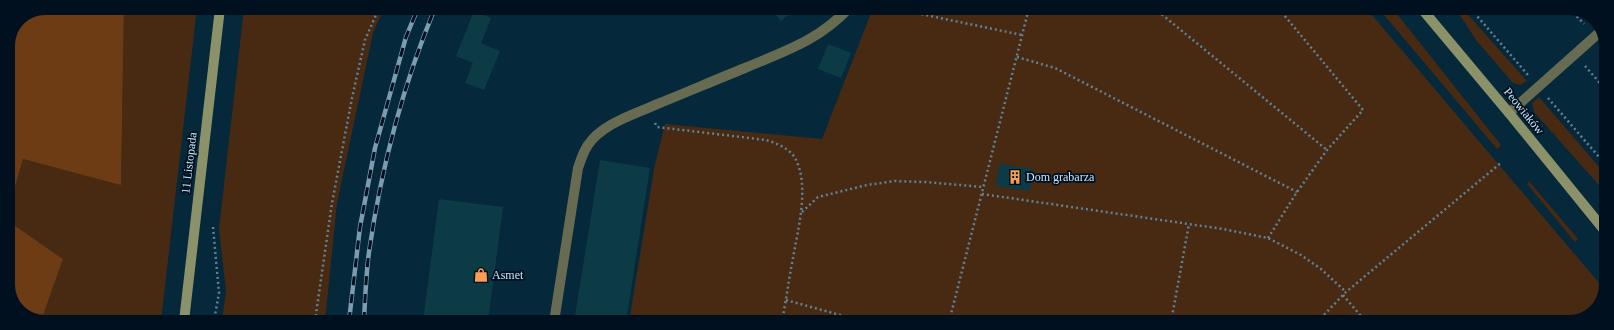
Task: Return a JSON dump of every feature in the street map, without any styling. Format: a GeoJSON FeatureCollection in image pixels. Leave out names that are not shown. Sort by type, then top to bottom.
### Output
{"type":"FeatureCollection","features":[{"type":"Feature","properties":{"kind":"street","name":"11 Listopada"},"geometry":{"type":"LineString","coordinates":[[185,315],[219,15]]}},
{"type":"Feature","properties":{"kind":"street"},"geometry":{"type":"LineString","coordinates":[[555,315],[578,168],[588,145],[604,130],[649,108],[791,50],[822,32],[841,15]]}},
{"type":"Feature","properties":{"kind":"street","name":"Peowiaków"},"geometry":{"type":"LineString","coordinates":[[1427,15],[1599,224]]}},
{"type":"Feature","properties":{"kind":"street"},"geometry":{"type":"LineString","coordinates":[[1509,113],[1597,35]]}},
{"type":"Feature","properties":{"kind":"path"},"geometry":{"type":"LineString","coordinates":[[316,315],[332,203],[352,98],[365,40],[376,15]]}},
{"type":"Feature","properties":{"kind":"path"},"geometry":{"type":"LineString","coordinates":[[926,15],[1022,35]]}},
{"type":"Feature","properties":{"kind":"path"},"geometry":{"type":"LineString","coordinates":[[951,315],[1027,15]]}},
{"type":"Feature","properties":{"kind":"path"},"geometry":{"type":"LineString","coordinates":[[1163,15],[1327,150]]}},
{"type":"Feature","properties":{"kind":"path"},"geometry":{"type":"LineString","coordinates":[[1268,238],[1297,192],[1327,150],[1363,110],[1285,15]]}},
{"type":"Feature","properties":{"kind":"path"},"geometry":{"type":"LineString","coordinates":[[1579,17],[1596,32]]}},
{"type":"Feature","properties":{"kind":"path"},"geometry":{"type":"LineString","coordinates":[[1017,56],[1055,68],[1297,192]]}},
{"type":"Feature","properties":{"kind":"path"},"geometry":{"type":"LineString","coordinates":[[649,108],[657,128],[766,140],[787,150],[794,157],[801,182],[801,212],[783,315]]}},
{"type":"Feature","properties":{"kind":"path"},"geometry":{"type":"LineString","coordinates":[[1324,315],[1345,294],[1502,162]]}},
{"type":"Feature","properties":{"kind":"path"},"geometry":{"type":"LineString","coordinates":[[801,212],[818,197],[867,185],[895,181],[983,187]]}},
{"type":"Feature","properties":{"kind":"path"},"geometry":{"type":"LineString","coordinates":[[982,194],[1188,224],[1268,238],[1301,255],[1321,268],[1345,294],[1361,315]]}},
{"type":"Feature","properties":{"kind":"path"},"geometry":{"type":"LineString","coordinates":[[1172,315],[1188,224]]}},
{"type":"Feature","properties":{"kind":"path"},"geometry":{"type":"LineString","coordinates":[[213,226],[219,293],[215,315]]}},
{"type":"Feature","properties":{"kind":"path"},"geometry":{"type":"LineString","coordinates":[[786,300],[840,315]]}},
{"type":"Feature","properties":{"kind":"shaded area"},"geometry":{"type":"Polygon","coordinates":[[[45,15],[124,15],[121,185],[23,159],[15,187],[15,45],[20,28],[28,20],[45,15]]]}},
{"type":"Feature","properties":{"kind":"shaded area"},"geometry":{"type":"Polygon","coordinates":[[[124,15],[196,15],[162,315],[43,315],[63,259],[15,226],[15,187],[23,159],[121,184],[124,15]]]}},
{"type":"Feature","properties":{"kind":"shaded area"},"geometry":{"type":"Polygon","coordinates":[[[243,15],[381,15],[373,33],[337,203],[326,315],[223,315],[226,291],[219,229],[243,15]]]}},
{"type":"Feature","properties":{"kind":"shaded area"},"geometry":{"type":"Polygon","coordinates":[[[870,15],[1372,15],[1599,283],[1598,291],[1592,305],[1584,311],[1573,315],[630,315],[654,169],[665,124],[822,139],[870,15]]]}},
{"type":"Feature","properties":{"kind":"shaded area"},"geometry":{"type":"Polygon","coordinates":[[[1384,15],[1397,15],[1401,19],[1501,145],[1497,149],[1384,15]]]}},
{"type":"Feature","properties":{"kind":"shaded area"},"geometry":{"type":"Polygon","coordinates":[[[1460,15],[1468,15],[1527,81],[1520,85],[1513,83],[1476,40],[1460,15]]]}},
{"type":"Feature","properties":{"kind":"shaded area"},"geometry":{"type":"Polygon","coordinates":[[[1539,97],[1599,167],[1599,185],[1534,112],[1532,103],[1539,97]]]}},
{"type":"Feature","properties":{"kind":"shaded area"},"geometry":{"type":"Polygon","coordinates":[[[1529,181],[1578,239],[1575,242],[1527,184],[1529,181]]]}},
{"type":"Feature","properties":{"kind":"shaded area"},"geometry":{"type":"Polygon","coordinates":[[[15,226],[63,259],[43,315],[30,311],[22,305],[17,296],[15,287],[15,226]]]}},
{"type":"Feature","properties":{"kind":"building"},"geometry":{"type":"Polygon","coordinates":[[[472,15],[484,15],[491,18],[481,43],[500,51],[484,90],[465,83],[473,63],[456,56],[472,15]]]}},
{"type":"Feature","properties":{"kind":"building"},"geometry":{"type":"Polygon","coordinates":[[[776,15],[788,15],[781,21],[776,15]]]}},
{"type":"Feature","properties":{"kind":"building"},"geometry":{"type":"Polygon","coordinates":[[[828,44],[851,53],[841,78],[818,69],[828,44]]]}},
{"type":"Feature","properties":{"kind":"building"},"geometry":{"type":"Polygon","coordinates":[[[600,160],[650,168],[627,315],[575,315],[600,160]]]}},
{"type":"Feature","properties":{"kind":"building","name":"Dom grabarza"},"geometry":{"type":"Polygon","coordinates":[[[999,164],[1033,169],[1030,191],[996,186],[999,164]]]}},
{"type":"Feature","properties":{"kind":"building"},"geometry":{"type":"Polygon","coordinates":[[[439,199],[503,207],[489,315],[424,315],[439,199]]]}},
{"type":"Feature","properties":{"kind":"railway"},"geometry":{"type":"LineString","coordinates":[[350,315],[360,227],[375,148],[406,37],[415,15]]}},
{"type":"Feature","properties":{"kind":"railway"},"geometry":{"type":"LineString","coordinates":[[364,315],[369,252],[380,190],[394,128],[423,37],[432,15]]}},
{"type":"Feature","properties":{"kind":"place","name":"Dom grabarza"},"geometry":{"type":"Point","coordinates":[1015,177]}},
{"type":"Feature","properties":{"kind":"place","name":"Asmet"},"geometry":{"type":"Point","coordinates":[481,275]}}]}
